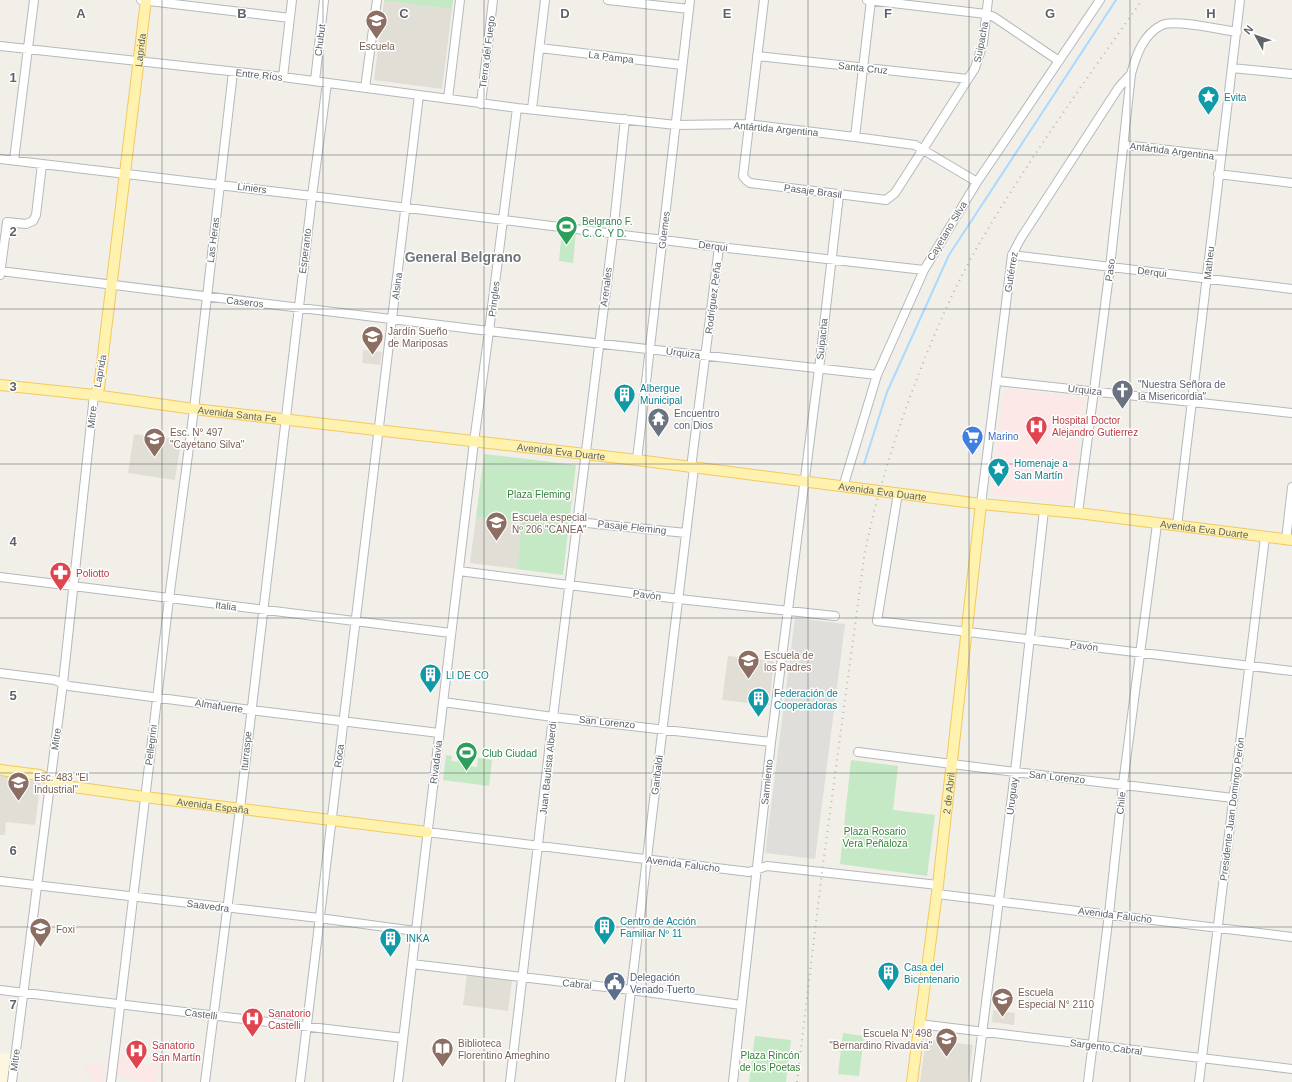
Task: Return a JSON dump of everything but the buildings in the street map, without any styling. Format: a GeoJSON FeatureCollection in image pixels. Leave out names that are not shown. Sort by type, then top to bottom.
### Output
{"type":"FeatureCollection","features":[{"type":"Feature","properties":{"kind":"main road","name":"Laprida"},"geometry":{"type":"LineString","coordinates":[[94,395],[92,386],[108,285],[143,0]]}},
{"type":"Feature","properties":{"kind":"main road","name":"Avenida Santa Fe"},"geometry":{"type":"LineString","coordinates":[[0,385],[94,395],[194,409],[474,442]]}},
{"type":"Feature","properties":{"kind":"main road","name":"Avenida Eva Duarte"},"geometry":{"type":"LineString","coordinates":[[474,442],[637,460],[898,494],[1289,540]]}},
{"type":"Feature","properties":{"kind":"main road","name":"2 de Abril"},"geometry":{"type":"LineString","coordinates":[[912,1082],[938,890],[981,504]]}},
{"type":"Feature","properties":{"kind":"main road","name":"Avenida España"},"geometry":{"type":"LineString","coordinates":[[0,770],[40,775],[59,785],[427,832]]}},
{"type":"Feature","properties":{"kind":"street"},"geometry":{"type":"LineString","coordinates":[[14,160],[34,0]]}},
{"type":"Feature","properties":{"kind":"street"},"geometry":{"type":"LineString","coordinates":[[143,0],[290,18]]}},
{"type":"Feature","properties":{"kind":"street"},"geometry":{"type":"LineString","coordinates":[[283,77],[292,0]]}},
{"type":"Feature","properties":{"kind":"street","name":"Chubut"},"geometry":{"type":"LineString","coordinates":[[315,81],[324,0]]}},
{"type":"Feature","properties":{"kind":"street"},"geometry":{"type":"LineString","coordinates":[[365,88],[377,0]]}},
{"type":"Feature","properties":{"kind":"street"},"geometry":{"type":"LineString","coordinates":[[448,99],[460,0]]}},
{"type":"Feature","properties":{"kind":"street","name":"Tierra del Fuego"},"geometry":{"type":"LineString","coordinates":[[481,104],[493,0]]}},
{"type":"Feature","properties":{"kind":"street"},"geometry":{"type":"LineString","coordinates":[[532,110],[545,0]]}},
{"type":"Feature","properties":{"kind":"street"},"geometry":{"type":"LineString","coordinates":[[608,0],[689,9]]}},
{"type":"Feature","properties":{"kind":"street","name":"Güemes"},"geometry":{"type":"LineString","coordinates":[[637,460],[690,0]]}},
{"type":"Feature","properties":{"kind":"street"},"geometry":{"type":"LineString","coordinates":[[748,124],[764,0]]}},
{"type":"Feature","properties":{"kind":"street"},"geometry":{"type":"LineString","coordinates":[[867,0],[986,14],[994,17],[1059,61]]}},
{"type":"Feature","properties":{"kind":"street"},"geometry":{"type":"LineString","coordinates":[[855,137],[871,0]]}},
{"type":"Feature","properties":{"kind":"street","name":"Suipacha"},"geometry":{"type":"LineString","coordinates":[[886,200],[894,193],[924,150],[975,68],[983,43],[988,0]]}},
{"type":"Feature","properties":{"kind":"street","name":"Cayetano Silva"},"geometry":{"type":"LineString","coordinates":[[843,487],[877,375],[924,270],[977,182],[1100,0]]}},
{"type":"Feature","properties":{"kind":"street","name":"Matheu"},"geometry":{"type":"LineString","coordinates":[[1177,526],[1240,0]]}},
{"type":"Feature","properties":{"kind":"street","name":"Paso"},"geometry":{"type":"LineString","coordinates":[[1078,514],[1110,268],[1131,74],[1137,53],[1153,31],[1163,25],[1179,24],[1237,32]]}},
{"type":"Feature","properties":{"kind":"street","name":"Entre Ríos"},"geometry":{"type":"LineString","coordinates":[[0,46],[283,77],[517,108]]}},
{"type":"Feature","properties":{"kind":"street","name":"La Pampa"},"geometry":{"type":"LineString","coordinates":[[540,48],[682,66]]}},
{"type":"Feature","properties":{"kind":"street","name":"Santa Cruz"},"geometry":{"type":"LineString","coordinates":[[757,56],[968,79]]}},
{"type":"Feature","properties":{"kind":"street"},"geometry":{"type":"LineString","coordinates":[[1232,68],[1292,74]]}},
{"type":"Feature","properties":{"kind":"street","name":"Las Heras"},"geometry":{"type":"LineString","coordinates":[[194,409],[233,72]]}},
{"type":"Feature","properties":{"kind":"street","name":"Gutiérrez"},"geometry":{"type":"LineString","coordinates":[[981,504],[998,381],[1012,255],[1021,238],[1119,87],[1131,74]]}},
{"type":"Feature","properties":{"kind":"street","name":"Esperanto"},"geometry":{"type":"LineString","coordinates":[[286,419],[312,196],[327,83]]}},
{"type":"Feature","properties":{"kind":"street","name":"Alsina"},"geometry":{"type":"LineString","coordinates":[[380,430],[419,95]]}},
{"type":"Feature","properties":{"kind":"street","name":"Antártida Argentina"},"geometry":{"type":"LineString","coordinates":[[517,108],[676,125],[748,124],[915,145],[977,182]]}},
{"type":"Feature","properties":{"kind":"street","name":"Pringles"},"geometry":{"type":"LineString","coordinates":[[474,442],[490,331],[517,108]]}},
{"type":"Feature","properties":{"kind":"street","name":"Arenales"},"geometry":{"type":"LineString","coordinates":[[586,454],[613,234],[625,120]]}},
{"type":"Feature","properties":{"kind":"street","name":"Pasaje Brasil"},"geometry":{"type":"LineString","coordinates":[[748,124],[743,176],[750,183],[886,200]]}},
{"type":"Feature","properties":{"kind":"street","name":"Antártida Argentina"},"geometry":{"type":"LineString","coordinates":[[1124,145],[1221,156]]}},
{"type":"Feature","properties":{"kind":"street","name":"Liniers"},"geometry":{"type":"LineString","coordinates":[[0,159],[122,172],[503,220]]}},
{"type":"Feature","properties":{"kind":"street"},"geometry":{"type":"LineString","coordinates":[[0,275],[4,222],[26,224],[33,221],[36,215],[42,164]]}},
{"type":"Feature","properties":{"kind":"street","name":"Antártida Argentina"},"geometry":{"type":"LineString","coordinates":[[1218,174],[1292,183]]}},
{"type":"Feature","properties":{"kind":"street","name":"Suipacha"},"geometry":{"type":"LineString","coordinates":[[804,482],[819,369],[830,260],[839,195]]}},
{"type":"Feature","properties":{"kind":"street","name":"Derqui"},"geometry":{"type":"LineString","coordinates":[[503,220],[719,247],[924,270]]}},
{"type":"Feature","properties":{"kind":"street","name":"Rodríguez Peña"},"geometry":{"type":"LineString","coordinates":[[693,468],[719,247]]}},
{"type":"Feature","properties":{"kind":"street","name":"Derqui"},"geometry":{"type":"LineString","coordinates":[[1012,255],[1292,289]]}},
{"type":"Feature","properties":{"kind":"street","name":"Caseros"},"geometry":{"type":"LineString","coordinates":[[0,271],[490,331]]}},
{"type":"Feature","properties":{"kind":"street","name":"Urquiza"},"geometry":{"type":"LineString","coordinates":[[490,331],[877,375]]}},
{"type":"Feature","properties":{"kind":"street","name":"Urquiza"},"geometry":{"type":"LineString","coordinates":[[998,381],[1292,413]]}},
{"type":"Feature","properties":{"kind":"street","name":"Mitre"},"geometry":{"type":"LineString","coordinates":[[12,1082],[63,683],[94,395]]}},
{"type":"Feature","properties":{"kind":"street","name":"Pellegrini"},"geometry":{"type":"LineString","coordinates":[[111,1082],[169,598],[194,409]]}},
{"type":"Feature","properties":{"kind":"street","name":"Iturraspe"},"geometry":{"type":"LineString","coordinates":[[205,1082],[226,908],[240,809],[286,419]]}},
{"type":"Feature","properties":{"kind":"street","name":"Roca"},"geometry":{"type":"LineString","coordinates":[[300,1082],[343,721],[380,430]]}},
{"type":"Feature","properties":{"kind":"street","name":"Rivadavia"},"geometry":{"type":"LineString","coordinates":[[398,1082],[474,442]]}},
{"type":"Feature","properties":{"kind":"street","name":"Juan Bautista Alberdi"},"geometry":{"type":"LineString","coordinates":[[510,1082],[586,454]]}},
{"type":"Feature","properties":{"kind":"street","name":"Garibaldi"},"geometry":{"type":"LineString","coordinates":[[620,1082],[662,728],[679,599],[693,468]]}},
{"type":"Feature","properties":{"kind":"street","name":"Sarmiento"},"geometry":{"type":"LineString","coordinates":[[733,1082],[771,742],[789,612],[804,482]]}},
{"type":"Feature","properties":{"kind":"street"},"geometry":{"type":"LineString","coordinates":[[1289,540],[1292,487]]}},
{"type":"Feature","properties":{"kind":"street","name":"Pavón"},"geometry":{"type":"LineString","coordinates":[[898,494],[877,621],[967,633],[1292,670]]}},
{"type":"Feature","properties":{"kind":"street","name":"Uruguay"},"geometry":{"type":"LineString","coordinates":[[976,1082],[1015,772],[1044,510]]}},
{"type":"Feature","properties":{"kind":"street","name":"Pasaje Fleming"},"geometry":{"type":"LineString","coordinates":[[577,522],[686,533]]}},
{"type":"Feature","properties":{"kind":"street","name":"Chile"},"geometry":{"type":"LineString","coordinates":[[1088,1082],[1109,914],[1123,784],[1157,524]]}},
{"type":"Feature","properties":{"kind":"street","name":"Presidente Juan Domingo Perón"},"geometry":{"type":"LineString","coordinates":[[1199,1082],[1265,537]]}},
{"type":"Feature","properties":{"kind":"street","name":"Pavón"},"geometry":{"type":"LineString","coordinates":[[459,571],[569,586],[789,612],[836,616]]}},
{"type":"Feature","properties":{"kind":"street","name":"Italia"},"geometry":{"type":"LineString","coordinates":[[0,577],[451,633]]}},
{"type":"Feature","properties":{"kind":"street","name":"Almafuerte"},"geometry":{"type":"LineString","coordinates":[[0,673],[55,680],[70,686],[439,733]]}},
{"type":"Feature","properties":{"kind":"street","name":"San Lorenzo"},"geometry":{"type":"LineString","coordinates":[[443,702],[553,717],[662,728],[771,742]]}},
{"type":"Feature","properties":{"kind":"street","name":"San Lorenzo"},"geometry":{"type":"LineString","coordinates":[[858,752],[1233,798]]}},
{"type":"Feature","properties":{"kind":"street","name":"Avenida Falucho"},"geometry":{"type":"LineString","coordinates":[[427,832],[749,872],[766,866],[938,890],[999,902],[1292,937]]}},
{"type":"Feature","properties":{"kind":"street","name":"Saavedra"},"geometry":{"type":"LineString","coordinates":[[0,881],[319,918],[415,931]]}},
{"type":"Feature","properties":{"kind":"street","name":"Cabral"},"geometry":{"type":"LineString","coordinates":[[412,964],[631,990],[741,1005]]}},
{"type":"Feature","properties":{"kind":"street","name":"Castelli"},"geometry":{"type":"LineString","coordinates":[[0,990],[403,1038]]}},
{"type":"Feature","properties":{"kind":"street","name":"Sargento Cabral"},"geometry":{"type":"LineString","coordinates":[[919,1024],[1292,1069]]}},
{"type":"Feature","properties":{"kind":"shaded area"},"geometry":{"type":"Polygon","coordinates":[[[384,1],[452,9],[442,89],[374,80],[384,1]]]}},
{"type":"Feature","properties":{"kind":"shaded area","name":"Jardín Sueño de Mariposas"},"geometry":{"type":"Polygon","coordinates":[[[363,350],[382,352],[380,365],[362,363],[363,350]]]}},
{"type":"Feature","properties":{"kind":"shaded area","name":"Hospital Doctor Alejandro Gutierrez"},"geometry":{"type":"Polygon","coordinates":[[[1005,389],[1084,398],[1070,503],[991,494],[1005,389]]]}},
{"type":"Feature","properties":{"kind":"shaded area","name":"Esc. N° 497 \"Cayetano Silva\""},"geometry":{"type":"Polygon","coordinates":[[[134,434],[181,440],[175,480],[128,473],[134,434]]]}},
{"type":"Feature","properties":{"kind":"shaded area","name":"Escuela especial Nº 206 \"CANEA\""},"geometry":{"type":"Polygon","coordinates":[[[476,517],[522,522],[517,569],[470,563],[476,517]]]}},
{"type":"Feature","properties":{"kind":"shaded area"},"geometry":{"type":"Polygon","coordinates":[[[795,618],[845,624],[815,859],[765,853],[795,618]]]}},
{"type":"Feature","properties":{"kind":"shaded area","name":"Escuela de los Padres"},"geometry":{"type":"Polygon","coordinates":[[[728,656],[774,661],[769,705],[722,700],[728,656]]]}},
{"type":"Feature","properties":{"kind":"shaded area","name":"Esc. 483 \"El Industrial\""},"geometry":{"type":"Polygon","coordinates":[[[0,776],[41,780],[35,825],[6,822],[5,835],[0,835],[0,776]]]}},
{"type":"Feature","properties":{"kind":"shaded area"},"geometry":{"type":"Polygon","coordinates":[[[467,975],[512,981],[508,1011],[463,1005],[467,975]]]}},
{"type":"Feature","properties":{"kind":"shaded area","name":"Escuela Especial N° 2110"},"geometry":{"type":"Polygon","coordinates":[[[993,1010],[1015,1013],[1014,1025],[992,1022],[993,1010]]]}},
{"type":"Feature","properties":{"kind":"shaded area","name":"Escuela N° 498 \"Bernardino Rivadavia\""},"geometry":{"type":"Polygon","coordinates":[[[926,1039],[973,1045],[968,1082],[920,1082],[926,1039]]]}},
{"type":"Feature","properties":{"kind":"shaded area"},"geometry":{"type":"Polygon","coordinates":[[[0,1053],[11,1054],[8,1082],[0,1082],[0,1053]]]}},
{"type":"Feature","properties":{"kind":"shaded area","name":"Sanatorio San Martín"},"geometry":{"type":"Polygon","coordinates":[[[117,1054],[126,1055],[125,1062],[158,1067],[156,1082],[141,1082],[141,1079],[114,1075],[117,1054]]]}},
{"type":"Feature","properties":{"kind":"shaded area"},"geometry":{"type":"Polygon","coordinates":[[[85,1064],[105,1066],[103,1082],[94,1082],[95,1079],[90,1078],[91,1074],[84,1073],[85,1064]]]}},
{"type":"Feature","properties":{"kind":"green space"},"geometry":{"type":"Polygon","coordinates":[[[384,0],[453,0],[452,9],[384,0]]]}},
{"type":"Feature","properties":{"kind":"green space","name":"Belgrano F. C. C. Y D."},"geometry":{"type":"Polygon","coordinates":[[[562,231],[576,232],[573,263],[559,261],[562,231]]]}},
{"type":"Feature","properties":{"kind":"green space","name":"Plaza Fleming"},"geometry":{"type":"Polygon","coordinates":[[[484,454],[576,465],[563,575],[517,569],[522,522],[476,517],[484,454]]]}},
{"type":"Feature","properties":{"kind":"green space","name":"Club Ciudad"},"geometry":{"type":"Polygon","coordinates":[[[446,755],[452,756],[451,761],[462,762],[462,765],[477,767],[478,758],[492,760],[489,786],[443,780],[446,755]]]}},
{"type":"Feature","properties":{"kind":"green space","name":"Plaza Rosario Vera Peñaloza"},"geometry":{"type":"Polygon","coordinates":[[[851,760],[898,766],[893,810],[935,815],[927,876],[840,864],[851,760]]]}},
{"type":"Feature","properties":{"kind":"green space"},"geometry":{"type":"Polygon","coordinates":[[[843,1033],[864,1036],[859,1076],[838,1074],[843,1033]]]}},
{"type":"Feature","properties":{"kind":"green space","name":"Plaza Rincón de los Poetas"},"geometry":{"type":"Polygon","coordinates":[[[755,1036],[791,1040],[786,1082],[749,1082],[755,1036]]]}},
{"type":"Feature","properties":{"kind":"waterway"},"geometry":{"type":"LineString","coordinates":[[864,464],[887,392],[949,255],[1116,0]]}},
{"type":"Feature","properties":{"kind":"railway"},"geometry":{"type":"LineString","coordinates":[[797,1082],[822,872],[864,558],[878,497],[890,457],[926,355],[953,293],[974,253],[1003,204],[1042,145],[1142,0]]}},
{"type":"Feature","properties":{"kind":"place","name":"Escuela"},"geometry":{"type":"Point","coordinates":[377,40]}},
{"type":"Feature","properties":{"kind":"place","name":"Evita"},"geometry":{"type":"Point","coordinates":[1208,116]}},
{"type":"Feature","properties":{"kind":"place","name":"Belgrano F. C. C. Y D."},"geometry":{"type":"Point","coordinates":[567,246]}},
{"type":"Feature","properties":{"kind":"place","name":"Jardín Sueño de Mariposas"},"geometry":{"type":"Point","coordinates":[372,356]}},
{"type":"Feature","properties":{"kind":"place","name":"\"Nuestra Señora de la Misericordia\""},"geometry":{"type":"Point","coordinates":[1122,410]}},
{"type":"Feature","properties":{"kind":"place","name":"Albergue Municipal"},"geometry":{"type":"Point","coordinates":[625,414]}},
{"type":"Feature","properties":{"kind":"place","name":"Encuentro con Dios"},"geometry":{"type":"Point","coordinates":[658,438]}},
{"type":"Feature","properties":{"kind":"place","name":"Hospital Doctor Alejandro Gutierrez"},"geometry":{"type":"Point","coordinates":[1037,446]}},
{"type":"Feature","properties":{"kind":"place","name":"Marino"},"geometry":{"type":"Point","coordinates":[972,456]}},
{"type":"Feature","properties":{"kind":"place","name":"Esc. N° 497 \"Cayetano Silva\""},"geometry":{"type":"Point","coordinates":[154,458]}},
{"type":"Feature","properties":{"kind":"place","name":"Homenaje a San Martín"},"geometry":{"type":"Point","coordinates":[999,488]}},
{"type":"Feature","properties":{"kind":"place","name":"Escuela especial Nº 206 \"CANEA\""},"geometry":{"type":"Point","coordinates":[496,542]}},
{"type":"Feature","properties":{"kind":"place","name":"Poliotto"},"geometry":{"type":"Point","coordinates":[60,592]}},
{"type":"Feature","properties":{"kind":"place","name":"Escuela de los Padres"},"geometry":{"type":"Point","coordinates":[748,680]}},
{"type":"Feature","properties":{"kind":"place","name":"LI DE CO"},"geometry":{"type":"Point","coordinates":[430,694]}},
{"type":"Feature","properties":{"kind":"place","name":"Federación de Cooperadoras"},"geometry":{"type":"Point","coordinates":[759,718]}},
{"type":"Feature","properties":{"kind":"place","name":"Club Ciudad"},"geometry":{"type":"Point","coordinates":[467,772]}},
{"type":"Feature","properties":{"kind":"place","name":"Esc. 483 \"El Industrial\""},"geometry":{"type":"Point","coordinates":[19,802]}},
{"type":"Feature","properties":{"kind":"place","name":"Centro de Acción Familiar Nº 11"},"geometry":{"type":"Point","coordinates":[604,946]}},
{"type":"Feature","properties":{"kind":"place","name":"Foxi"},"geometry":{"type":"Point","coordinates":[41,948]}},
{"type":"Feature","properties":{"kind":"place","name":"INKA"},"geometry":{"type":"Point","coordinates":[390,958]}},
{"type":"Feature","properties":{"kind":"place","name":"Casa del Bicentenario"},"geometry":{"type":"Point","coordinates":[888,992]}},
{"type":"Feature","properties":{"kind":"place","name":"Delegación Venado Tuerto"},"geometry":{"type":"Point","coordinates":[614,1002]}},
{"type":"Feature","properties":{"kind":"place","name":"Escuela Especial N° 2110"},"geometry":{"type":"Point","coordinates":[1003,1018]}},
{"type":"Feature","properties":{"kind":"place","name":"Sanatorio Castelli"},"geometry":{"type":"Point","coordinates":[252,1038]}},
{"type":"Feature","properties":{"kind":"place","name":"Escuela N° 498 \"Bernardino Rivadavia\""},"geometry":{"type":"Point","coordinates":[947,1058]}},
{"type":"Feature","properties":{"kind":"place","name":"Biblioteca Florentino Ameghino"},"geometry":{"type":"Point","coordinates":[442,1068]}},
{"type":"Feature","properties":{"kind":"place","name":"Sanatorio San Martín"},"geometry":{"type":"Point","coordinates":[136,1070]}},
{"type":"Feature","properties":{"kind":"district","name":"General Belgrano"},"geometry":{"type":"Point","coordinates":[463,257]}}]}
